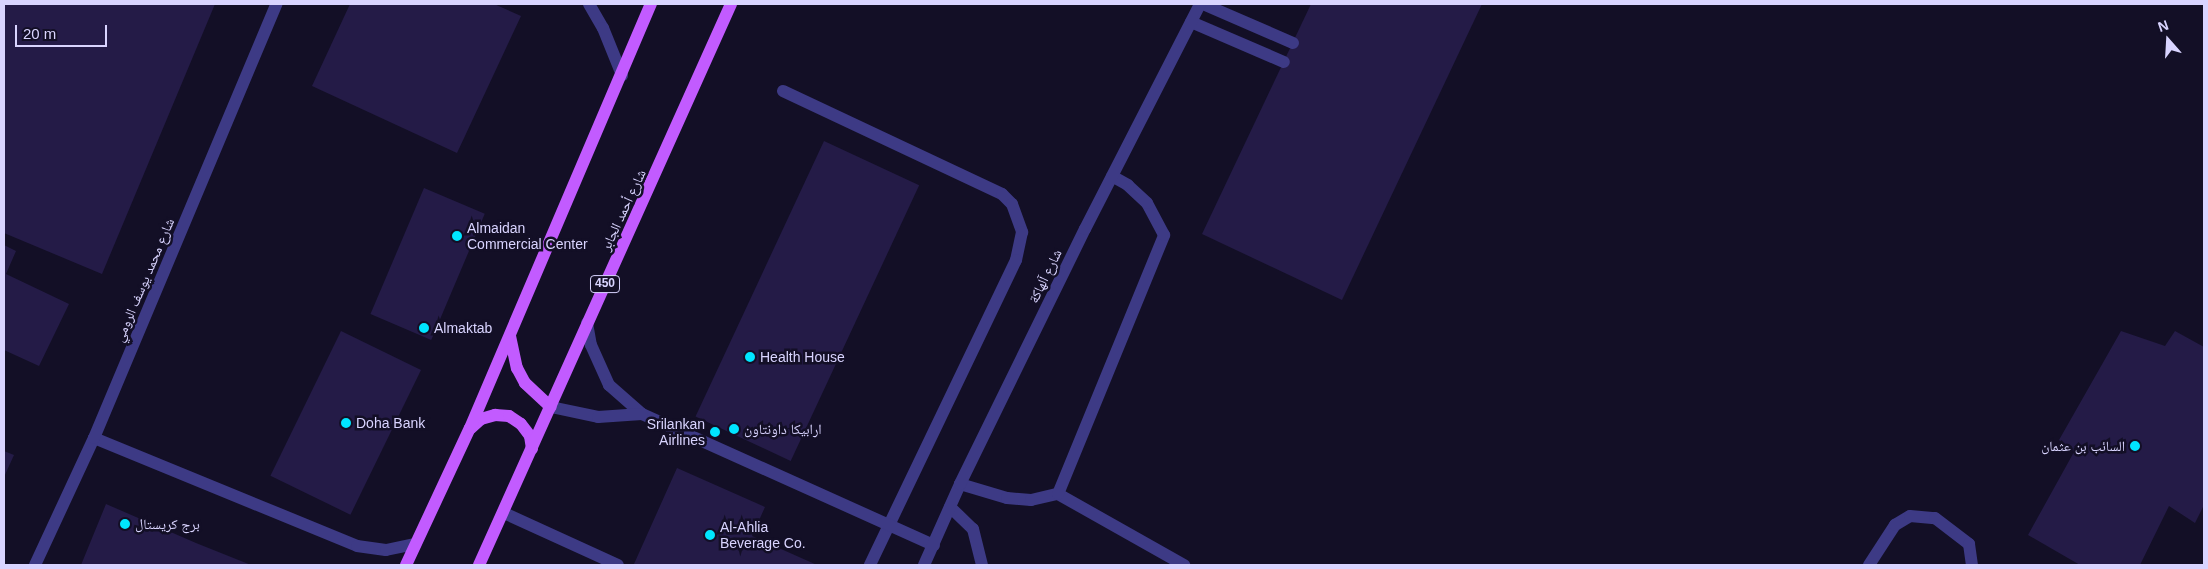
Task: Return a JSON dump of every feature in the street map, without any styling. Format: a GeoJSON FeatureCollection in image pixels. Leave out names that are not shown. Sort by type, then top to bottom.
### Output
{"type":"FeatureCollection","features":[{"type":"Feature","properties":{"kind":"main road"},"geometry":{"type":"LineString","coordinates":[[406,565],[470,428],[651,4]]}},
{"type":"Feature","properties":{"kind":"main road","name":"شارع أحمد الجابر"},"geometry":{"type":"LineString","coordinates":[[479,565],[731,4]]}},
{"type":"Feature","properties":{"kind":"main road"},"geometry":{"type":"LineString","coordinates":[[510,334],[512,351],[525,384],[551,407]]}},
{"type":"Feature","properties":{"kind":"main road"},"geometry":{"type":"LineString","coordinates":[[470,428],[481,419],[495,415],[509,416],[521,424],[530,436],[532,449]]}},
{"type":"Feature","properties":{"kind":"street","name":"شارع محمد يوسف الرومي"},"geometry":{"type":"LineString","coordinates":[[35,565],[94,438],[276,4]]}},
{"type":"Feature","properties":{"kind":"street"},"geometry":{"type":"LineString","coordinates":[[589,4],[603,28],[622,75]]}},
{"type":"Feature","properties":{"kind":"street"},"geometry":{"type":"LineString","coordinates":[[1201,4],[1293,43]]}},
{"type":"Feature","properties":{"kind":"street","name":"شارع آلهاكة"},"geometry":{"type":"LineString","coordinates":[[924,565],[960,484],[1112,176],[1201,4]]}},
{"type":"Feature","properties":{"kind":"street"},"geometry":{"type":"LineString","coordinates":[[1191,22],[1284,62]]}},
{"type":"Feature","properties":{"kind":"street"},"geometry":{"type":"LineString","coordinates":[[783,91],[989,187],[1002,194],[1019,217],[1021,246],[1016,260],[870,565]]}},
{"type":"Feature","properties":{"kind":"street"},"geometry":{"type":"LineString","coordinates":[[1058,494],[1164,235],[1147,203],[1128,185],[1112,176]]}},
{"type":"Feature","properties":{"kind":"street"},"geometry":{"type":"LineString","coordinates":[[587,323],[591,345],[609,384],[642,414],[934,545]]}},
{"type":"Feature","properties":{"kind":"street"},"geometry":{"type":"LineString","coordinates":[[551,407],[598,417],[642,414]]}},
{"type":"Feature","properties":{"kind":"street"},"geometry":{"type":"LineString","coordinates":[[94,438],[357,546],[386,550],[415,544]]}},
{"type":"Feature","properties":{"kind":"street"},"geometry":{"type":"LineString","coordinates":[[960,484],[1008,498],[1031,500],[1058,494],[1184,565]]}},
{"type":"Feature","properties":{"kind":"street"},"geometry":{"type":"LineString","coordinates":[[950,507],[973,529],[982,565]]}},
{"type":"Feature","properties":{"kind":"street"},"geometry":{"type":"LineString","coordinates":[[504,512],[618,565]]}},
{"type":"Feature","properties":{"kind":"street"},"geometry":{"type":"LineString","coordinates":[[1869,565],[1895,525],[1910,516],[1935,518],[1969,544],[1972,565]]}},
{"type":"Feature","properties":{"kind":"building"},"geometry":{"type":"Polygon","coordinates":[[[4,4],[215,4],[102,274],[4,233],[4,4]]]}},
{"type":"Feature","properties":{"kind":"building"},"geometry":{"type":"Polygon","coordinates":[[[350,4],[494,4],[521,16],[457,153],[312,86],[350,4]]]}},
{"type":"Feature","properties":{"kind":"building"},"geometry":{"type":"Polygon","coordinates":[[[1311,4],[1482,4],[1342,300],[1202,234],[1311,4]]]}},
{"type":"Feature","properties":{"kind":"building"},"geometry":{"type":"Polygon","coordinates":[[[824,141],[919,185],[791,461],[696,417],[824,141]]]}},
{"type":"Feature","properties":{"kind":"building"},"geometry":{"type":"Polygon","coordinates":[[[424,188],[485,214],[431,340],[370,314],[424,188]]]}},
{"type":"Feature","properties":{"kind":"building"},"geometry":{"type":"Polygon","coordinates":[[[4,245],[16,251],[6,274],[69,304],[39,366],[4,350],[4,245]]]}},
{"type":"Feature","properties":{"kind":"building","name":"Doha Bank"},"geometry":{"type":"Polygon","coordinates":[[[341,331],[421,370],[350,515],[270,476],[341,331]]]}},
{"type":"Feature","properties":{"kind":"building","name":"السائب بن عثمان"},"geometry":{"type":"Polygon","coordinates":[[[2121,331],[2165,346],[2175,331],[2204,347],[2204,505],[2195,523],[2169,506],[2140,565],[2080,565],[2028,535],[2074,452],[2059,440],[2121,331]]]}},
{"type":"Feature","properties":{"kind":"building"},"geometry":{"type":"Polygon","coordinates":[[[4,451],[14,455],[4,477],[4,451]]]}},
{"type":"Feature","properties":{"kind":"building"},"geometry":{"type":"Polygon","coordinates":[[[677,468],[765,507],[752,536],[817,565],[634,564],[677,468]]]}},
{"type":"Feature","properties":{"kind":"building","name":"برج كريستال"},"geometry":{"type":"Polygon","coordinates":[[[106,504],[196,543],[251,565],[81,565],[106,504]]]}},
{"type":"Feature","properties":{"kind":"place","name":"Almaidan Commercial Center"},"geometry":{"type":"Point","coordinates":[457,236]}},
{"type":"Feature","properties":{"kind":"place","name":"Almaktab"},"geometry":{"type":"Point","coordinates":[424,328]}},
{"type":"Feature","properties":{"kind":"place","name":"Health House"},"geometry":{"type":"Point","coordinates":[750,357]}},
{"type":"Feature","properties":{"kind":"place","name":"Doha Bank"},"geometry":{"type":"Point","coordinates":[346,423]}},
{"type":"Feature","properties":{"kind":"place","name":"ارابيكا داونتاون"},"geometry":{"type":"Point","coordinates":[734,429]}},
{"type":"Feature","properties":{"kind":"place","name":"Srilankan Airlines"},"geometry":{"type":"Point","coordinates":[715,432]}},
{"type":"Feature","properties":{"kind":"place","name":"السائب بن عثمان"},"geometry":{"type":"Point","coordinates":[2135,446]}},
{"type":"Feature","properties":{"kind":"place","name":"برج كريستال"},"geometry":{"type":"Point","coordinates":[125,524]}},
{"type":"Feature","properties":{"kind":"place","name":"Al-Ahlia Beverage Co."},"geometry":{"type":"Point","coordinates":[710,535]}}]}
